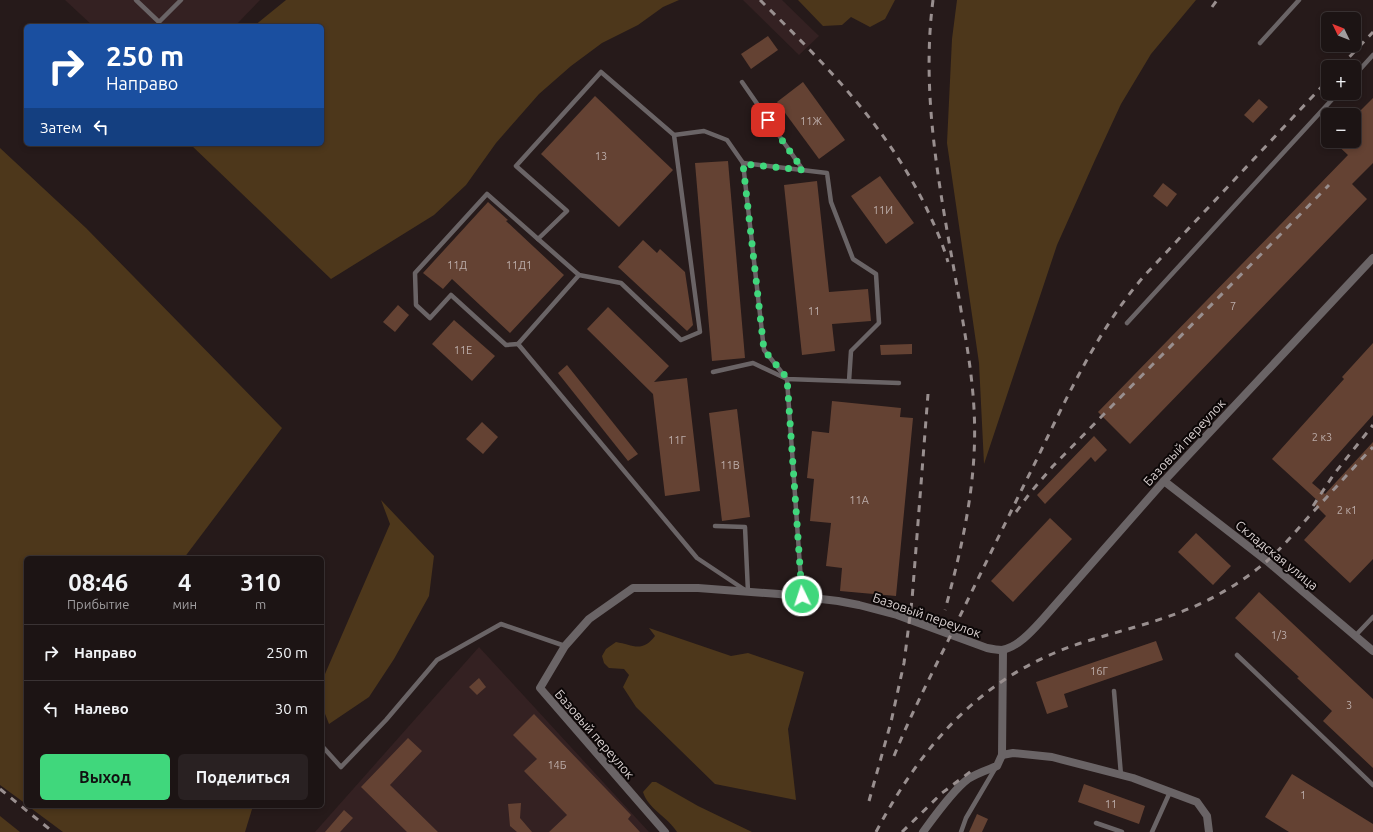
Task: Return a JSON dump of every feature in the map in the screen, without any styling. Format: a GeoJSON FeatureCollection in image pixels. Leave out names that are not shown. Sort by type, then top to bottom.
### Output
{"type":"FeatureCollection","features":[{"type":"Feature","properties":{"kind":"street","name":"Базовый переулок"},"geometry":{"type":"LineString","coordinates":[[665,832],[540,688],[565,646],[590,619],[633,588],[698,588],[802,596],[859,605],[939,630],[987,648],[1003,650],[1011,647],[1021,640],[1042,620],[1164,481],[1373,258]]}},
{"type":"Feature","properties":{"kind":"street","name":"Складская улица"},"geometry":{"type":"LineString","coordinates":[[1164,481],[1267,561],[1373,650]]}},
{"type":"Feature","properties":{"kind":"street"},"geometry":{"type":"LineString","coordinates":[[923,832],[950,797],[967,780],[978,773],[996,766],[1002,755],[1003,650]]}},
{"type":"Feature","properties":{"kind":"street"},"geometry":{"type":"LineString","coordinates":[[1002,755],[1013,753],[1052,758],[1133,778],[1197,802],[1207,816],[1209,832]]}},
{"type":"Feature","properties":{"kind":"lane"},"geometry":{"type":"LineString","coordinates":[[136,0],[160,22],[181,0]]}},
{"type":"Feature","properties":{"kind":"lane"},"geometry":{"type":"LineString","coordinates":[[1260,43],[1299,0]]}},
{"type":"Feature","properties":{"kind":"lane"},"geometry":{"type":"LineString","coordinates":[[1361,68],[1373,55]]}},
{"type":"Feature","properties":{"kind":"lane"},"geometry":{"type":"LineString","coordinates":[[538,239],[567,211],[516,166],[601,72],[674,135],[700,332],[681,340],[621,283],[579,275],[538,239],[487,194],[415,273],[416,305],[430,318],[451,295],[506,345],[518,344],[579,275]]}},
{"type":"Feature","properties":{"kind":"lane"},"geometry":{"type":"LineString","coordinates":[[742,82],[803,170]]}},
{"type":"Feature","properties":{"kind":"lane"},"geometry":{"type":"LineString","coordinates":[[1127,323],[1332,100]]}},
{"type":"Feature","properties":{"kind":"lane"},"geometry":{"type":"LineString","coordinates":[[674,135],[704,131],[727,140],[743,164],[764,350],[787,378],[802,596]]}},
{"type":"Feature","properties":{"kind":"lane"},"geometry":{"type":"LineString","coordinates":[[743,164],[827,173],[831,202],[853,259],[876,274],[879,323],[851,351],[849,381]]}},
{"type":"Feature","properties":{"kind":"lane"},"geometry":{"type":"LineString","coordinates":[[518,344],[697,558],[748,592]]}},
{"type":"Feature","properties":{"kind":"lane"},"geometry":{"type":"LineString","coordinates":[[713,372],[753,363],[787,378],[899,383]]}},
{"type":"Feature","properties":{"kind":"lane"},"geometry":{"type":"LineString","coordinates":[[714,526],[745,527],[748,592]]}},
{"type":"Feature","properties":{"kind":"lane"},"geometry":{"type":"LineString","coordinates":[[1356,635],[1373,617]]}},
{"type":"Feature","properties":{"kind":"lane"},"geometry":{"type":"LineString","coordinates":[[324,748],[341,767],[386,720],[437,660],[501,624],[565,646]]}},
{"type":"Feature","properties":{"kind":"lane"},"geometry":{"type":"LineString","coordinates":[[1237,655],[1373,785]]}},
{"type":"Feature","properties":{"kind":"lane"},"geometry":{"type":"LineString","coordinates":[[1114,691],[1121,775]]}},
{"type":"Feature","properties":{"kind":"lane"},"geometry":{"type":"LineString","coordinates":[[961,832],[966,818],[996,766]]}},
{"type":"Feature","properties":{"kind":"lane"},"geometry":{"type":"LineString","coordinates":[[1152,832],[1170,792]]}},
{"type":"Feature","properties":{"kind":"lane"},"geometry":{"type":"LineString","coordinates":[[1096,822],[1122,832]]}},
{"type":"Feature","properties":{"kind":"shaded area"},"geometry":{"type":"Polygon","coordinates":[[[65,0],[260,0],[237,24],[91,24],[65,0]]]}},
{"type":"Feature","properties":{"kind":"shaded area"},"geometry":{"type":"Polygon","coordinates":[[[286,0],[679,0],[663,7],[638,25],[602,43],[571,66],[539,94],[496,143],[466,185],[434,215],[331,279],[192,146],[324,146],[324,24],[256,24],[286,0]]]}},
{"type":"Feature","properties":{"kind":"shaded area"},"geometry":{"type":"Polygon","coordinates":[[[743,0],[782,0],[819,36],[799,55],[743,0]]]}},
{"type":"Feature","properties":{"kind":"shaded area"},"geometry":{"type":"Polygon","coordinates":[[[798,0],[895,0],[885,19],[870,27],[851,17],[842,25],[823,26],[798,0]]]}},
{"type":"Feature","properties":{"kind":"shaded area"},"geometry":{"type":"Polygon","coordinates":[[[957,0],[1196,0],[1151,54],[1121,104],[1095,160],[1057,245],[984,464],[979,363],[947,143],[952,39],[957,0]]]}},
{"type":"Feature","properties":{"kind":"shaded area"},"geometry":{"type":"Polygon","coordinates":[[[0,148],[86,228],[282,428],[186,556],[24,556],[24,803],[0,785],[0,148]]]}},
{"type":"Feature","properties":{"kind":"shaded area"},"geometry":{"type":"Polygon","coordinates":[[[381,500],[434,556],[429,596],[394,659],[369,697],[329,724],[324,711],[325,674],[390,524],[381,500]]]}},
{"type":"Feature","properties":{"kind":"shaded area"},"geometry":{"type":"Polygon","coordinates":[[[649,628],[731,656],[748,653],[804,672],[788,729],[796,800],[715,784],[636,707],[623,687],[629,675],[624,669],[609,668],[604,663],[602,656],[606,649],[616,642],[632,646],[646,645],[655,636],[649,628]]]}},
{"type":"Feature","properties":{"kind":"shaded area"},"geometry":{"type":"Polygon","coordinates":[[[479,647],[649,832],[315,832],[479,647]]]}},
{"type":"Feature","properties":{"kind":"shaded area"},"geometry":{"type":"Polygon","coordinates":[[[652,782],[656,782],[698,806],[752,832],[677,832],[649,803],[643,792],[652,782]]]}},
{"type":"Feature","properties":{"kind":"shaded area"},"geometry":{"type":"Polygon","coordinates":[[[31,808],[252,808],[245,832],[63,832],[31,808]]]}},
{"type":"Feature","properties":{"kind":"shaded area"},"geometry":{"type":"Polygon","coordinates":[[[0,816],[20,832],[0,832],[0,816]]]}},
{"type":"Feature","properties":{"kind":"building"},"geometry":{"type":"Polygon","coordinates":[[[768,36],[778,50],[751,69],[741,54],[768,36]]]}},
{"type":"Feature","properties":{"kind":"building"},"geometry":{"type":"Polygon","coordinates":[[[803,82],[845,140],[819,159],[777,102],[803,82]]]}},
{"type":"Feature","properties":{"kind":"building"},"geometry":{"type":"Polygon","coordinates":[[[595,96],[673,170],[619,227],[541,154],[595,96]]]}},
{"type":"Feature","properties":{"kind":"building"},"geometry":{"type":"Polygon","coordinates":[[[1373,98],[1373,163],[1352,184],[1367,199],[1130,444],[1098,412],[1348,155],[1340,148],[1361,148],[1361,110],[1373,98]]]}},
{"type":"Feature","properties":{"kind":"building"},"geometry":{"type":"Polygon","coordinates":[[[1259,99],[1268,107],[1253,123],[1244,115],[1259,99]]]}},
{"type":"Feature","properties":{"kind":"building"},"geometry":{"type":"Polygon","coordinates":[[[728,161],[745,358],[712,361],[695,163],[728,161]]]}},
{"type":"Feature","properties":{"kind":"building"},"geometry":{"type":"Polygon","coordinates":[[[880,176],[914,223],[886,244],[851,196],[880,176]]]}},
{"type":"Feature","properties":{"kind":"building"},"geometry":{"type":"Polygon","coordinates":[[[817,181],[829,292],[868,289],[871,321],[832,324],[835,351],[802,355],[784,185],[817,181]]]}},
{"type":"Feature","properties":{"kind":"building"},"geometry":{"type":"Polygon","coordinates":[[[1163,183],[1177,194],[1167,207],[1153,196],[1163,183]]]}},
{"type":"Feature","properties":{"kind":"building"},"geometry":{"type":"Polygon","coordinates":[[[488,202],[508,220],[506,221],[564,275],[510,333],[452,279],[443,289],[423,273],[488,202]]]}},
{"type":"Feature","properties":{"kind":"building"},"geometry":{"type":"Polygon","coordinates":[[[643,240],[657,253],[660,249],[685,272],[693,325],[687,331],[618,267],[643,240]]]}},
{"type":"Feature","properties":{"kind":"building"},"geometry":{"type":"Polygon","coordinates":[[[398,305],[409,315],[395,332],[383,322],[398,305]]]}},
{"type":"Feature","properties":{"kind":"building"},"geometry":{"type":"Polygon","coordinates":[[[608,307],[669,366],[654,382],[687,378],[700,491],[665,496],[653,394],[587,329],[608,307]]]}},
{"type":"Feature","properties":{"kind":"building"},"geometry":{"type":"Polygon","coordinates":[[[454,320],[495,356],[472,381],[432,344],[454,320]]]}},
{"type":"Feature","properties":{"kind":"building"},"geometry":{"type":"Polygon","coordinates":[[[1373,343],[1373,415],[1312,483],[1325,494],[1373,442],[1373,559],[1350,583],[1304,540],[1326,516],[1315,505],[1318,501],[1272,459],[1344,379],[1342,377],[1373,343]]]}},
{"type":"Feature","properties":{"kind":"building"},"geometry":{"type":"Polygon","coordinates":[[[912,344],[912,354],[881,355],[880,345],[912,344]]]}},
{"type":"Feature","properties":{"kind":"building"},"geometry":{"type":"Polygon","coordinates":[[[567,365],[638,454],[628,461],[558,373],[567,365]]]}},
{"type":"Feature","properties":{"kind":"building"},"geometry":{"type":"Polygon","coordinates":[[[832,401],[901,408],[900,417],[913,418],[896,596],[840,591],[842,568],[826,566],[831,523],[810,521],[814,479],[807,478],[812,431],[829,433],[832,401]]]}},
{"type":"Feature","properties":{"kind":"building"},"geometry":{"type":"Polygon","coordinates":[[[737,409],[750,517],[722,521],[709,413],[737,409]]]}},
{"type":"Feature","properties":{"kind":"building"},"geometry":{"type":"Polygon","coordinates":[[[482,422],[498,437],[483,454],[466,439],[482,422]]]}},
{"type":"Feature","properties":{"kind":"building"},"geometry":{"type":"Polygon","coordinates":[[[1094,436],[1107,450],[1095,462],[1091,457],[1045,504],[1037,495],[1094,436]]]}},
{"type":"Feature","properties":{"kind":"building"},"geometry":{"type":"Polygon","coordinates":[[[1050,518],[1072,539],[1013,602],[991,581],[1050,518]]]}},
{"type":"Feature","properties":{"kind":"building"},"geometry":{"type":"Polygon","coordinates":[[[1196,533],[1231,566],[1213,585],[1178,552],[1196,533]]]}},
{"type":"Feature","properties":{"kind":"building"},"geometry":{"type":"Polygon","coordinates":[[[1259,592],[1373,699],[1373,768],[1323,721],[1332,711],[1297,678],[1299,677],[1235,618],[1259,592]]]}},
{"type":"Feature","properties":{"kind":"building"},"geometry":{"type":"Polygon","coordinates":[[[1156,641],[1163,660],[1064,694],[1068,707],[1047,714],[1036,682],[1156,641]]]}},
{"type":"Feature","properties":{"kind":"building"},"geometry":{"type":"Polygon","coordinates":[[[479,678],[486,687],[477,695],[469,687],[479,678]]]}},
{"type":"Feature","properties":{"kind":"building"},"geometry":{"type":"Polygon","coordinates":[[[534,714],[631,815],[628,819],[640,832],[549,832],[567,815],[524,771],[537,759],[513,735],[534,714]]]}},
{"type":"Feature","properties":{"kind":"building"},"geometry":{"type":"Polygon","coordinates":[[[408,738],[422,751],[390,785],[438,832],[407,832],[361,787],[408,738]]]}},
{"type":"Feature","properties":{"kind":"building"},"geometry":{"type":"Polygon","coordinates":[[[1292,774],[1373,824],[1373,832],[1289,832],[1265,817],[1292,774]]]}},
{"type":"Feature","properties":{"kind":"building"},"geometry":{"type":"Polygon","coordinates":[[[1084,784],[1145,806],[1139,824],[1078,802],[1084,784]]]}},
{"type":"Feature","properties":{"kind":"building"},"geometry":{"type":"Polygon","coordinates":[[[521,803],[520,818],[532,832],[517,832],[510,826],[508,804],[521,803]]]}},
{"type":"Feature","properties":{"kind":"building"},"geometry":{"type":"Polygon","coordinates":[[[344,810],[353,818],[340,832],[325,832],[344,810]]]}},
{"type":"Feature","properties":{"kind":"building"},"geometry":{"type":"Polygon","coordinates":[[[977,814],[988,819],[982,832],[969,832],[977,814]]]}},
{"type":"Feature","properties":{"kind":"railway"},"geometry":{"type":"LineString","coordinates":[[760,0],[829,70],[871,120],[890,146],[924,203],[934,224],[948,262]]}},
{"type":"Feature","properties":{"kind":"railway"},"geometry":{"type":"LineString","coordinates":[[933,0],[929,75],[931,112],[940,187],[970,367],[975,435],[974,460],[968,511],[958,560],[945,610]]}},
{"type":"Feature","properties":{"kind":"railway"},"geometry":{"type":"LineString","coordinates":[[1212,7],[1217,0]]}},
{"type":"Feature","properties":{"kind":"railway"},"geometry":{"type":"LineString","coordinates":[[1347,60],[1373,32]]}},
{"type":"Feature","properties":{"kind":"railway"},"geometry":{"type":"LineString","coordinates":[[894,756],[925,688],[1064,404],[1092,350],[1108,324],[1145,275],[1321,87]]}},
{"type":"Feature","properties":{"kind":"railway"},"geometry":{"type":"LineString","coordinates":[[1016,512],[1053,466],[1329,185]]}},
{"type":"Feature","properties":{"kind":"railway"},"geometry":{"type":"LineString","coordinates":[[869,801],[891,722],[904,663],[912,600],[928,394]]}},
{"type":"Feature","properties":{"kind":"railway"},"geometry":{"type":"LineString","coordinates":[[1313,506],[1334,474],[1373,425]]}},
{"type":"Feature","properties":{"kind":"railway"},"geometry":{"type":"LineString","coordinates":[[876,832],[914,769],[959,716],[985,693],[1014,674],[1046,657],[1081,643],[1170,616],[1205,602],[1233,586],[1256,570],[1279,550],[1373,447]]}},
{"type":"Feature","properties":{"kind":"railway"},"geometry":{"type":"LineString","coordinates":[[902,832],[942,793],[974,769]]}},
{"type":"Feature","properties":{"kind":"railway"},"geometry":{"type":"LineString","coordinates":[[0,789],[53,832]]}},
{"type":"Feature","properties":{"kind":"route"},"geometry":{"type":"LineString","coordinates":[[768,120],[803,170],[743,164],[764,350],[787,378],[802,596]]}}]}
